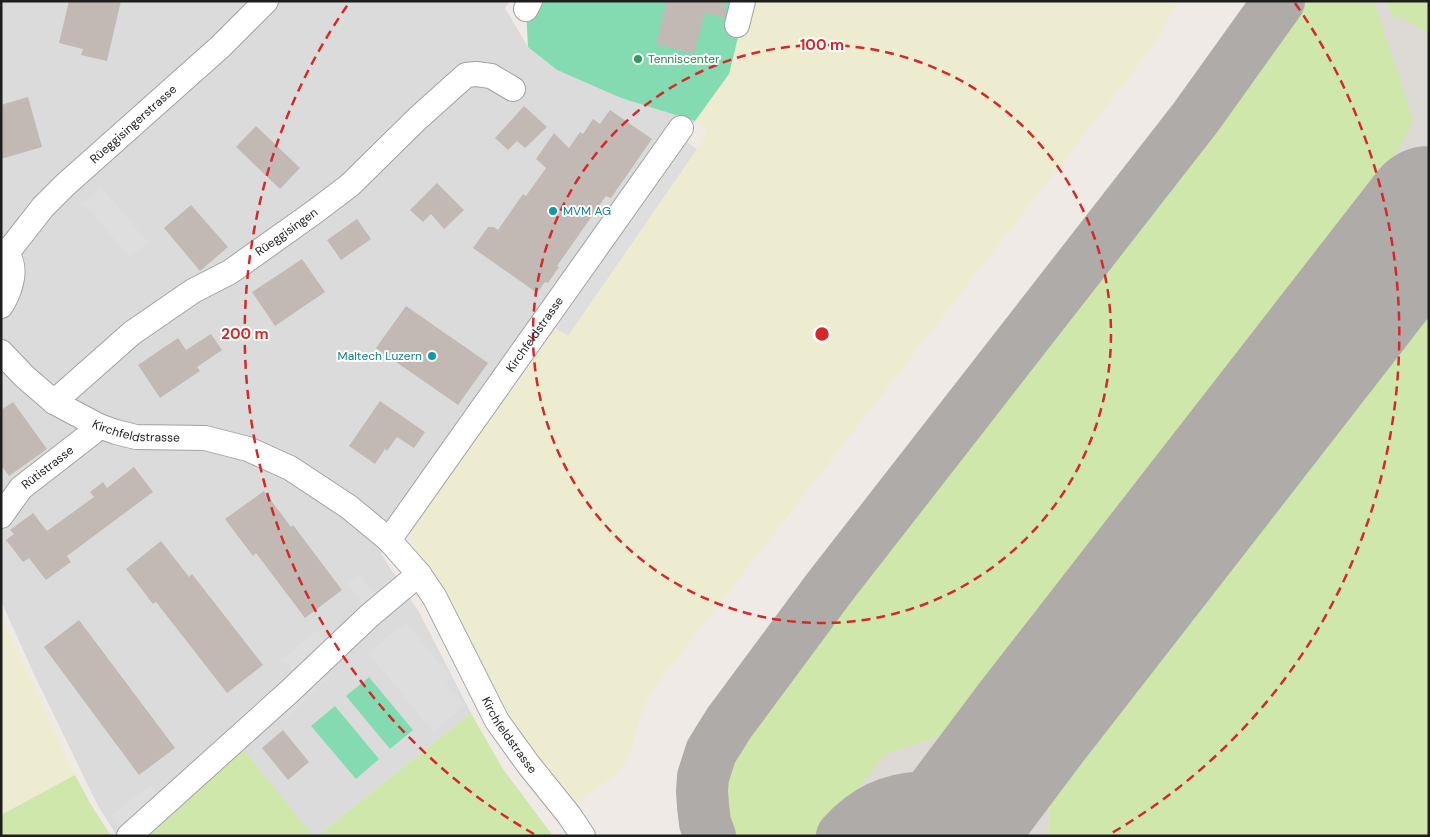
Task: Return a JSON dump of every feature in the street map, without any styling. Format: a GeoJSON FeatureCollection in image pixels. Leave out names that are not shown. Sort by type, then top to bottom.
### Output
{"type":"FeatureCollection","features":[{"type":"Feature","properties":{"kind":"street","name":"Rüeggisingerstrasse"},"geometry":{"type":"LineString","coordinates":[[4,252],[65,185],[220,47],[266,1]]}},
{"type":"Feature","properties":{"kind":"street"},"geometry":{"type":"LineString","coordinates":[[737,25],[743,1]]}},
{"type":"Feature","properties":{"kind":"street","name":"Rüeggisingen"},"geometry":{"type":"LineString","coordinates":[[54,402],[132,332],[193,291],[230,272],[350,185],[417,119],[466,76],[476,74],[491,76],[513,89]]}},
{"type":"Feature","properties":{"kind":"street","name":"Kirchfeldstrasse"},"geometry":{"type":"LineString","coordinates":[[389,540],[681,128]]}},
{"type":"Feature","properties":{"kind":"street"},"geometry":{"type":"LineString","coordinates":[[1,306],[8,295],[12,278],[12,262],[4,252]]}},
{"type":"Feature","properties":{"kind":"street","name":"Kirchfeldstrasse"},"geometry":{"type":"LineString","coordinates":[[1,352],[25,377],[54,402],[99,426],[136,436],[205,438],[248,449],[290,468],[349,508],[389,540],[419,574],[435,598],[497,721],[528,764],[564,808],[583,836]]}},
{"type":"Feature","properties":{"kind":"street","name":"Rütistrasse"},"geometry":{"type":"LineString","coordinates":[[1,516],[21,488],[99,426]]}},
{"type":"Feature","properties":{"kind":"street"},"geometry":{"type":"LineString","coordinates":[[130,836],[290,691],[369,616],[419,574]]}},
{"type":"Feature","properties":{"kind":"shaded area"},"geometry":{"type":"Polygon","coordinates":[[[1,1],[510,1],[505,8],[528,47],[557,70],[621,98],[695,121],[381,554],[419,612],[471,713],[317,836],[167,820],[147,836],[117,836],[98,806],[1,601],[1,1]]]}},
{"type":"Feature","properties":{"kind":"shaded area"},"geometry":{"type":"Polygon","coordinates":[[[1265,1],[1429,1],[1429,310],[1050,799],[1048,836],[686,836],[679,807],[681,781],[692,745],[709,715],[731,697],[1238,39],[1265,1]]]}},
{"type":"Feature","properties":{"kind":"shaded area"},"geometry":{"type":"Polygon","coordinates":[[[685,141],[697,149],[568,336],[556,328],[685,141]]]}},
{"type":"Feature","properties":{"kind":"shaded area"},"geometry":{"type":"Polygon","coordinates":[[[101,187],[148,242],[130,257],[82,203],[101,187]]]}},
{"type":"Feature","properties":{"kind":"shaded area"},"geometry":{"type":"Polygon","coordinates":[[[359,575],[374,595],[363,603],[348,584],[359,575]]]}},
{"type":"Feature","properties":{"kind":"shaded area"},"geometry":{"type":"Polygon","coordinates":[[[406,622],[452,678],[446,683],[465,706],[433,732],[368,653],[406,622]]]}},
{"type":"Feature","properties":{"kind":"shaded area"},"geometry":{"type":"Polygon","coordinates":[[[316,630],[325,640],[291,670],[282,660],[316,630]]]}},
{"type":"Feature","properties":{"kind":"shaded area"},"geometry":{"type":"Polygon","coordinates":[[[325,672],[329,677],[288,716],[284,711],[325,672]]]}},
{"type":"Feature","properties":{"kind":"shaded area"},"geometry":{"type":"Polygon","coordinates":[[[150,785],[159,797],[121,827],[111,816],[150,785]]]}},
{"type":"Feature","properties":{"kind":"green space","name":"Tenniscenter"},"geometry":{"type":"Polygon","coordinates":[[[530,1],[747,1],[729,74],[695,121],[621,98],[557,70],[528,47],[526,9],[530,1]]]}},
{"type":"Feature","properties":{"kind":"green space"},"geometry":{"type":"Polygon","coordinates":[[[747,1],[1179,1],[1156,41],[1137,67],[658,683],[645,702],[629,757],[624,766],[611,778],[582,798],[578,804],[532,751],[492,688],[452,605],[416,553],[412,533],[413,524],[556,328],[568,336],[697,149],[708,130],[695,121],[729,74],[747,1]]]}},
{"type":"Feature","properties":{"kind":"green space"},"geometry":{"type":"Polygon","coordinates":[[[1301,1],[1374,1],[1413,121],[1378,186],[957,731],[885,754],[822,836],[732,836],[722,814],[718,793],[721,772],[728,749],[1285,26],[1301,1]]]}},
{"type":"Feature","properties":{"kind":"green space"},"geometry":{"type":"Polygon","coordinates":[[[1386,1],[1429,1],[1429,34],[1399,16],[1395,21],[1386,1]]]}},
{"type":"Feature","properties":{"kind":"green space"},"geometry":{"type":"Polygon","coordinates":[[[1429,310],[1429,836],[1048,836],[1050,799],[1429,310]]]}},
{"type":"Feature","properties":{"kind":"green space"},"geometry":{"type":"Polygon","coordinates":[[[1,616],[75,775],[1,815],[1,616]]]}},
{"type":"Feature","properties":{"kind":"green space"},"geometry":{"type":"Polygon","coordinates":[[[369,677],[413,730],[390,749],[346,696],[369,677]]]}},
{"type":"Feature","properties":{"kind":"green space"},"geometry":{"type":"Polygon","coordinates":[[[335,706],[379,759],[356,779],[311,726],[335,706]]]}},
{"type":"Feature","properties":{"kind":"green space"},"geometry":{"type":"Polygon","coordinates":[[[471,713],[503,769],[553,836],[317,836],[471,713]]]}},
{"type":"Feature","properties":{"kind":"green space"},"geometry":{"type":"Polygon","coordinates":[[[243,749],[313,836],[147,836],[167,820],[243,749]]]}},
{"type":"Feature","properties":{"kind":"green space"},"geometry":{"type":"Polygon","coordinates":[[[75,775],[111,836],[1,836],[1,815],[75,775]]]}},
{"type":"Feature","properties":{"kind":"building"},"geometry":{"type":"Polygon","coordinates":[[[69,1],[121,1],[107,61],[81,55],[83,49],[59,43],[69,1]]]}},
{"type":"Feature","properties":{"kind":"building"},"geometry":{"type":"Polygon","coordinates":[[[667,1],[723,1],[726,12],[725,18],[705,13],[694,54],[656,44],[667,1]]]}},
{"type":"Feature","properties":{"kind":"building"},"geometry":{"type":"Polygon","coordinates":[[[28,97],[42,147],[1,159],[1,105],[28,97]]]}},
{"type":"Feature","properties":{"kind":"building"},"geometry":{"type":"Polygon","coordinates":[[[524,106],[547,127],[525,148],[517,141],[508,150],[495,138],[524,106]]]}},
{"type":"Feature","properties":{"kind":"building","name":"MVM AG"},"geometry":{"type":"Polygon","coordinates":[[[610,110],[652,139],[611,198],[606,196],[557,266],[559,267],[548,283],[545,282],[537,293],[473,248],[488,227],[494,227],[498,230],[523,194],[526,196],[546,168],[536,159],[554,133],[569,148],[580,132],[583,134],[593,119],[600,124],[610,110]]]}},
{"type":"Feature","properties":{"kind":"building"},"geometry":{"type":"Polygon","coordinates":[[[256,126],[300,168],[280,189],[236,147],[256,126]]]}},
{"type":"Feature","properties":{"kind":"building"},"geometry":{"type":"Polygon","coordinates":[[[437,183],[464,210],[444,229],[431,214],[423,222],[410,210],[437,183]]]}},
{"type":"Feature","properties":{"kind":"building"},"geometry":{"type":"Polygon","coordinates":[[[191,205],[228,247],[200,271],[164,228],[191,205]]]}},
{"type":"Feature","properties":{"kind":"building"},"geometry":{"type":"Polygon","coordinates":[[[357,219],[371,239],[341,260],[327,240],[357,219]]]}},
{"type":"Feature","properties":{"kind":"building"},"geometry":{"type":"Polygon","coordinates":[[[302,259],[325,292],[275,326],[252,292],[302,259]]]}},
{"type":"Feature","properties":{"kind":"building","name":"Maltech Luzern"},"geometry":{"type":"Polygon","coordinates":[[[406,306],[488,363],[458,405],[376,348],[406,306]]]}},
{"type":"Feature","properties":{"kind":"building"},"geometry":{"type":"Polygon","coordinates":[[[211,334],[222,350],[197,367],[200,371],[160,398],[138,365],[178,338],[186,350],[211,334]]]}},
{"type":"Feature","properties":{"kind":"building"},"geometry":{"type":"Polygon","coordinates":[[[380,401],[425,432],[414,448],[397,437],[387,451],[385,449],[375,464],[349,446],[380,401]]]}},
{"type":"Feature","properties":{"kind":"building"},"geometry":{"type":"Polygon","coordinates":[[[13,402],[47,449],[9,476],[1,465],[1,410],[13,402]]]}},
{"type":"Feature","properties":{"kind":"building"},"geometry":{"type":"Polygon","coordinates":[[[134,467],[153,492],[67,556],[71,562],[46,580],[29,558],[23,562],[6,540],[14,534],[10,530],[33,513],[47,531],[94,497],[90,492],[103,482],[107,488],[134,467]]]}},
{"type":"Feature","properties":{"kind":"building"},"geometry":{"type":"Polygon","coordinates":[[[264,491],[291,527],[293,525],[342,590],[305,618],[256,553],[253,556],[225,519],[264,491]]]}},
{"type":"Feature","properties":{"kind":"building"},"geometry":{"type":"Polygon","coordinates":[[[161,541],[189,577],[192,574],[263,665],[227,693],[156,602],[153,604],[126,569],[161,541]]]}},
{"type":"Feature","properties":{"kind":"building"},"geometry":{"type":"Polygon","coordinates":[[[79,620],[175,748],[139,775],[44,647],[79,620]]]}},
{"type":"Feature","properties":{"kind":"building"},"geometry":{"type":"Polygon","coordinates":[[[283,730],[309,762],[288,780],[262,748],[283,730]]]}},
{"type":"Feature","properties":{"kind":"taxiway"},"geometry":{"type":"LineString","coordinates":[[710,836],[705,823],[702,791],[703,777],[711,752],[729,723],[829,588],[1196,117],[1279,1]]}},
{"type":"Feature","properties":{"kind":"taxiway"},"geometry":{"type":"LineString","coordinates":[[999,836],[1000,778],[1002,766],[1007,755]]}},
{"type":"Feature","properties":{"kind":"taxiway"},"geometry":{"type":"LineString","coordinates":[[842,836],[860,819],[889,803],[911,798],[964,795],[971,793],[986,783]]}},
{"type":"Feature","properties":{"kind":"runway"},"geometry":{"type":"LineString","coordinates":[[946,836],[1030,724],[1429,211]]}},
{"type":"Feature","properties":{"kind":"place","name":"Tenniscenter"},"geometry":{"type":"Point","coordinates":[638,59]}},
{"type":"Feature","properties":{"kind":"place","name":"MVM AG"},"geometry":{"type":"Point","coordinates":[553,211]}},
{"type":"Feature","properties":{"kind":"place","name":"Maltech Luzern"},"geometry":{"type":"Point","coordinates":[432,356]}}]}
